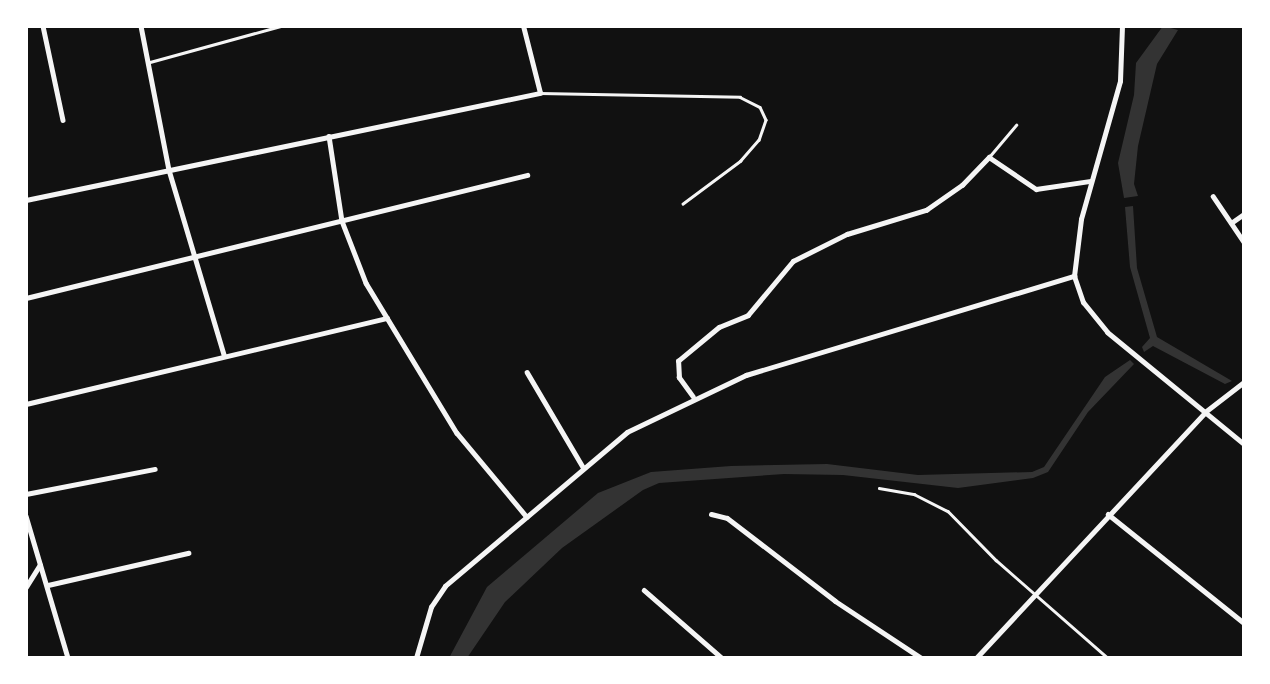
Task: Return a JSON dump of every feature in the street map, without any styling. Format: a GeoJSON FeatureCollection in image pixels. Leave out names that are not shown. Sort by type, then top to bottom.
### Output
{"type":"FeatureCollection","features":[{"type":"Feature","properties":{"kind":"street"},"geometry":{"type":"LineString","coordinates":[[43,26],[63,120]]}},
{"type":"Feature","properties":{"kind":"street"},"geometry":{"type":"LineString","coordinates":[[141,26],[169,170],[225,355]]}},
{"type":"Feature","properties":{"kind":"street"},"geometry":{"type":"LineString","coordinates":[[26,200],[540,93],[523,26]]}},
{"type":"Feature","properties":{"kind":"street"},"geometry":{"type":"LineString","coordinates":[[1122,26],[1119,81],[1090,181],[1074,276],[1083,302],[1107,332],[1244,444]]}},
{"type":"Feature","properties":{"kind":"street"},"geometry":{"type":"LineString","coordinates":[[329,136],[342,221],[355,262],[457,433],[527,517]]}},
{"type":"Feature","properties":{"kind":"street"},"geometry":{"type":"LineString","coordinates":[[693,397],[679,378],[678,361],[719,327],[748,315],[793,261],[847,234],[926,211],[962,185],[989,157],[1036,189],[1090,181]]}},
{"type":"Feature","properties":{"kind":"street"},"geometry":{"type":"LineString","coordinates":[[26,298],[527,174]]}},
{"type":"Feature","properties":{"kind":"street"},"geometry":{"type":"LineString","coordinates":[[1213,197],[1244,242]]}},
{"type":"Feature","properties":{"kind":"street"},"geometry":{"type":"LineString","coordinates":[[1231,223],[1244,214]]}},
{"type":"Feature","properties":{"kind":"street"},"geometry":{"type":"LineString","coordinates":[[416,658],[438,595],[583,467],[627,432],[693,397],[746,375],[850,341],[1074,276]]}},
{"type":"Feature","properties":{"kind":"street"},"geometry":{"type":"LineString","coordinates":[[26,404],[387,318]]}},
{"type":"Feature","properties":{"kind":"street"},"geometry":{"type":"LineString","coordinates":[[527,372],[583,467]]}},
{"type":"Feature","properties":{"kind":"street"},"geometry":{"type":"LineString","coordinates":[[976,658],[1033,592],[1205,412],[1244,382]]}},
{"type":"Feature","properties":{"kind":"street"},"geometry":{"type":"LineString","coordinates":[[26,494],[155,469]]}},
{"type":"Feature","properties":{"kind":"street"},"geometry":{"type":"LineString","coordinates":[[1107,513],[1244,623]]}},
{"type":"Feature","properties":{"kind":"street"},"geometry":{"type":"LineString","coordinates":[[711,514],[727,518],[835,601],[922,658]]}},
{"type":"Feature","properties":{"kind":"street"},"geometry":{"type":"LineString","coordinates":[[26,516],[68,658]]}},
{"type":"Feature","properties":{"kind":"street"},"geometry":{"type":"LineString","coordinates":[[48,585],[188,553]]}},
{"type":"Feature","properties":{"kind":"street"},"geometry":{"type":"LineString","coordinates":[[26,587],[41,564]]}},
{"type":"Feature","properties":{"kind":"street"},"geometry":{"type":"LineString","coordinates":[[644,590],[722,658]]}},
{"type":"Feature","properties":{"kind":"lane"},"geometry":{"type":"LineString","coordinates":[[149,62],[281,26]]}},
{"type":"Feature","properties":{"kind":"lane"},"geometry":{"type":"LineString","coordinates":[[540,93],[740,97],[760,107],[766,120],[760,140],[741,161],[683,204]]}},
{"type":"Feature","properties":{"kind":"lane"},"geometry":{"type":"LineString","coordinates":[[989,157],[1016,125]]}},
{"type":"Feature","properties":{"kind":"lane"},"geometry":{"type":"LineString","coordinates":[[880,488],[934,500],[1108,658]]}},
{"type":"Feature","properties":{"kind":"shaded area"},"geometry":{"type":"Polygon","coordinates":[[[1163,26],[1178,30],[1157,64],[1138,146],[1134,184],[1138,196],[1124,198],[1118,163],[1134,95],[1136,63],[1163,26]]]}},
{"type":"Feature","properties":{"kind":"shaded area"},"geometry":{"type":"Polygon","coordinates":[[[1133,206],[1137,268],[1157,337],[1232,381],[1225,384],[1153,346],[1144,352],[1142,347],[1150,338],[1130,267],[1125,207],[1133,206]]]}},
{"type":"Feature","properties":{"kind":"shaded area"},"geometry":{"type":"Polygon","coordinates":[[[1130,360],[1134,364],[1088,412],[1048,472],[1033,478],[958,488],[843,475],[784,474],[659,483],[643,490],[562,548],[505,602],[467,658],[449,658],[487,587],[598,493],[651,472],[731,466],[827,464],[918,475],[1032,472],[1044,467],[1105,377],[1130,360]]]}}]}
